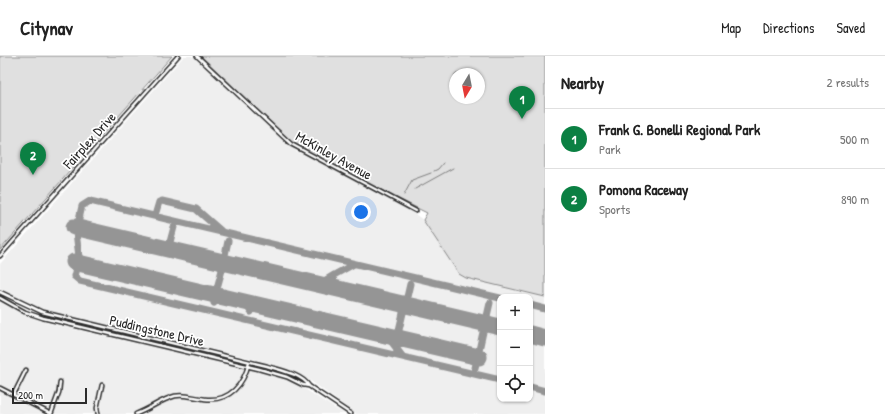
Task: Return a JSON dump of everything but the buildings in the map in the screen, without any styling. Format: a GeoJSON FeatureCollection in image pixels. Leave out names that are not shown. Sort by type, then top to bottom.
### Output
{"type":"FeatureCollection","features":[{"type":"Feature","properties":{"kind":"street","name":"Fairplex Drive"},"geometry":{"type":"LineString","coordinates":[[0,256],[169,67],[177,56]]}},
{"type":"Feature","properties":{"kind":"street","name":"McKinley Avenue"},"geometry":{"type":"LineString","coordinates":[[197,56],[292,144],[416,211]]}},
{"type":"Feature","properties":{"kind":"street","name":"Puddingstone Drive"},"geometry":{"type":"LineString","coordinates":[[0,292],[42,312],[289,373],[307,382],[309,386],[351,414]]}},
{"type":"Feature","properties":{"kind":"street","name":"Puddingstone Drive"},"geometry":{"type":"LineString","coordinates":[[0,298],[25,312],[43,318],[248,366],[278,374],[303,385],[309,386]]}},
{"type":"Feature","properties":{"kind":"street"},"geometry":{"type":"LineString","coordinates":[[136,414],[158,402],[175,397],[190,396],[205,400],[223,397],[238,388],[246,376],[249,362]]}},
{"type":"Feature","properties":{"kind":"street"},"geometry":{"type":"LineString","coordinates":[[14,394],[26,370]]}},
{"type":"Feature","properties":{"kind":"street"},"geometry":{"type":"LineString","coordinates":[[0,388],[51,414],[59,392],[60,382]]}},
{"type":"Feature","properties":{"kind":"street"},"geometry":{"type":"LineString","coordinates":[[98,414],[97,408],[102,385]]}},
{"type":"Feature","properties":{"kind":"shaded area"},"geometry":{"type":"Polygon","coordinates":[[[0,56],[172,56],[0,250],[0,56]]]}},
{"type":"Feature","properties":{"kind":"shaded area"},"geometry":{"type":"Polygon","coordinates":[[[184,56],[192,56],[296,151],[400,203],[423,220],[459,274],[466,278],[533,294],[497,294],[497,402],[533,402],[533,294],[545,297],[545,414],[356,414],[312,382],[290,370],[254,359],[48,311],[22,301],[0,288],[0,264],[184,56]]]}},
{"type":"Feature","properties":{"kind":"shaded area"},"geometry":{"type":"Polygon","coordinates":[[[201,56],[545,56],[545,297],[466,278],[459,274],[423,220],[427,213],[309,154],[293,143],[201,56]]]}},
{"type":"Feature","properties":{"kind":"shaded area"},"geometry":{"type":"Polygon","coordinates":[[[0,302],[31,317],[48,323],[282,377],[297,384],[344,414],[0,414],[0,302]]]}},
{"type":"Feature","properties":{"kind":"waterway"},"geometry":{"type":"LineString","coordinates":[[434,171],[443,163]]}},
{"type":"Feature","properties":{"kind":"waterway"},"geometry":{"type":"LineString","coordinates":[[415,189],[453,168]]}},
{"type":"Feature","properties":{"kind":"waterway"},"geometry":{"type":"LineString","coordinates":[[404,195],[412,180],[431,173]]}},
{"type":"Feature","properties":{"kind":"taxiway"},"geometry":{"type":"LineString","coordinates":[[497,297],[90,201],[82,206],[76,232],[79,257],[74,276],[80,281],[497,379]]}},
{"type":"Feature","properties":{"kind":"taxiway"},"geometry":{"type":"LineString","coordinates":[[156,212],[159,202],[162,201],[196,209],[221,231]]}},
{"type":"Feature","properties":{"kind":"taxiway"},"geometry":{"type":"LineString","coordinates":[[170,242],[174,227]]}},
{"type":"Feature","properties":{"kind":"taxiway"},"geometry":{"type":"LineString","coordinates":[[225,255],[228,241]]}},
{"type":"Feature","properties":{"kind":"taxiway"},"geometry":{"type":"LineString","coordinates":[[163,248],[170,242],[172,248],[176,251]]}},
{"type":"Feature","properties":{"kind":"taxiway"},"geometry":{"type":"LineString","coordinates":[[217,261],[225,255],[231,264]]}},
{"type":"Feature","properties":{"kind":"taxiway"},"geometry":{"type":"LineString","coordinates":[[218,261],[222,270],[230,264]]}},
{"type":"Feature","properties":{"kind":"taxiway"},"geometry":{"type":"LineString","coordinates":[[334,275],[354,264]]}},
{"type":"Feature","properties":{"kind":"taxiway"},"geometry":{"type":"LineString","coordinates":[[217,288],[222,270]]}},
{"type":"Feature","properties":{"kind":"taxiway"},"geometry":{"type":"LineString","coordinates":[[313,284],[321,283],[334,275],[333,284],[338,289]]}},
{"type":"Feature","properties":{"kind":"taxiway"},"geometry":{"type":"LineString","coordinates":[[407,297],[410,284]]}},
{"type":"Feature","properties":{"kind":"taxiway"},"geometry":{"type":"LineString","coordinates":[[217,288],[219,294],[223,297],[214,303],[213,298],[208,294],[217,288]]}},
{"type":"Feature","properties":{"kind":"taxiway"},"geometry":{"type":"LineString","coordinates":[[397,303],[403,302],[407,297],[409,304],[414,307]]}},
{"type":"Feature","properties":{"kind":"taxiway"},"geometry":{"type":"LineString","coordinates":[[240,302],[247,306],[251,312],[253,307],[257,305]]}},
{"type":"Feature","properties":{"kind":"taxiway"},"geometry":{"type":"LineString","coordinates":[[397,303],[402,307],[403,313],[406,309],[414,307]]}},
{"type":"Feature","properties":{"kind":"taxiway"},"geometry":{"type":"LineString","coordinates":[[487,316],[490,303]]}},
{"type":"Feature","properties":{"kind":"taxiway"},"geometry":{"type":"LineString","coordinates":[[533,306],[545,309]]}},
{"type":"Feature","properties":{"kind":"taxiway"},"geometry":{"type":"LineString","coordinates":[[399,330],[403,313]]}},
{"type":"Feature","properties":{"kind":"taxiway"},"geometry":{"type":"LineString","coordinates":[[487,316],[492,325],[486,328],[483,332],[482,326],[477,322],[483,320],[487,316]]}},
{"type":"Feature","properties":{"kind":"taxiway"},"geometry":{"type":"LineString","coordinates":[[385,335],[393,336],[399,330],[400,335],[406,340]]}},
{"type":"Feature","properties":{"kind":"taxiway"},"geometry":{"type":"LineString","coordinates":[[475,368],[483,332]]}},
{"type":"Feature","properties":{"kind":"taxiway"},"geometry":{"type":"LineString","coordinates":[[387,336],[403,357]]}},
{"type":"Feature","properties":{"kind":"taxiway"},"geometry":{"type":"LineString","coordinates":[[533,388],[545,391]]}},
{"type":"Feature","properties":{"kind":"runway"},"geometry":{"type":"LineString","coordinates":[[74,227],[497,326]]}},
{"type":"Feature","properties":{"kind":"runway"},"geometry":{"type":"LineString","coordinates":[[74,262],[479,357]]}},
{"type":"Feature","properties":{"kind":"runway"},"geometry":{"type":"LineString","coordinates":[[533,335],[545,338]]}},
{"type":"Feature","properties":{"kind":"place","name":"Frank G. Bonelli Regional Park"},"geometry":{"type":"Point","coordinates":[522,119]}},
{"type":"Feature","properties":{"kind":"place","name":"Pomona Raceway"},"geometry":{"type":"Point","coordinates":[33,175]}}]}
